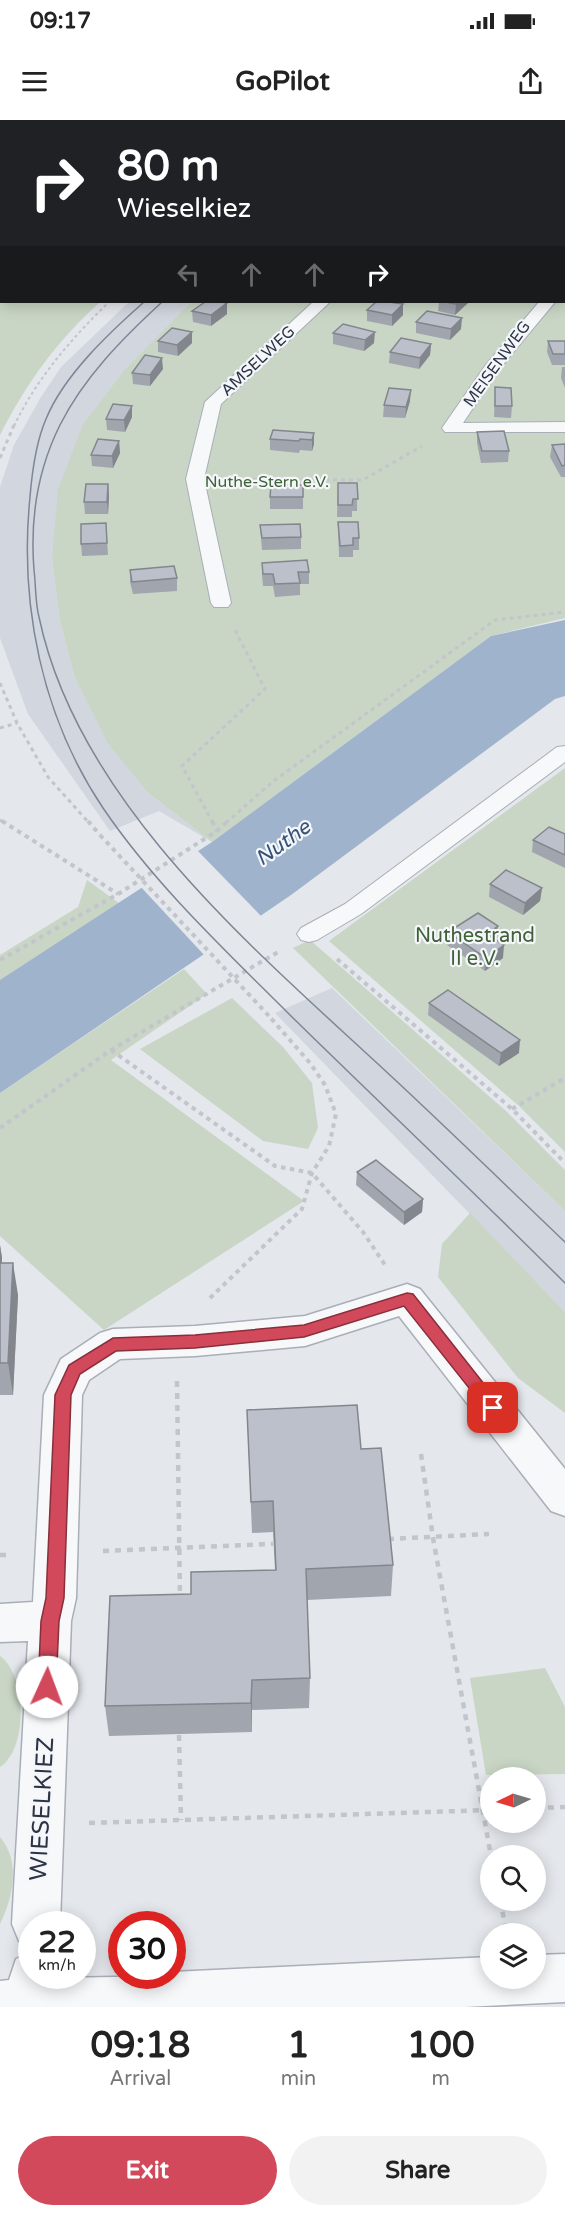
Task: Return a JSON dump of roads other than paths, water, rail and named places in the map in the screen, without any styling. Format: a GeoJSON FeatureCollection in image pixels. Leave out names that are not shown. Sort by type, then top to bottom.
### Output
{"type":"FeatureCollection","features":[{"type":"Feature","properties":{"kind":"street","name":"WIESELKIEZ"},"geometry":{"type":"LineString","coordinates":[[37,1911],[50,1621],[55,1598],[63,1395],[74,1370],[113,1344],[177,1342],[304,1331],[407,1299],[565,1498]]}},
{"type":"Feature","properties":{"kind":"street"},"geometry":{"type":"LineString","coordinates":[[0,1623],[50,1621]]}},
{"type":"Feature","properties":{"kind":"street"},"geometry":{"type":"LineString","coordinates":[[21,1995],[518,1994],[565,1978]]}},
{"type":"Feature","properties":{"kind":"lane","name":"AMSELWEG"},"geometry":{"type":"LineString","coordinates":[[220,603],[195,478],[213,402],[321,303]]}},
{"type":"Feature","properties":{"kind":"lane","name":"MEISENWEG"},"geometry":{"type":"LineString","coordinates":[[546,303],[491,369],[451,428],[565,427]]}},
{"type":"Feature","properties":{"kind":"lane"},"geometry":{"type":"LineString","coordinates":[[309,934],[352,909],[565,752]]}},
{"type":"Feature","properties":{"kind":"water","name":"Nuthe"},"geometry":{"type":"Polygon","coordinates":[[[565,620],[565,696],[555,699],[291,895],[0,1093],[0,980],[212,842],[491,636],[565,620]]]}},
{"type":"Feature","properties":{"kind":"tram line"},"geometry":{"type":"LineString","coordinates":[[143,303],[102,341],[64,387],[46,419],[35,457],[27,538],[32,619],[50,698],[64,736],[103,808],[169,891],[292,1017],[565,1283]]}},
{"type":"Feature","properties":{"kind":"tram line"},"geometry":{"type":"LineString","coordinates":[[161,303],[119,344],[93,374],[70,407],[52,442],[41,478],[33,533],[36,599],[58,682],[88,743],[125,802],[169,858],[216,910],[565,1242]]}},
{"type":"Feature","properties":{"kind":"park label","name":"Nuthe-Stern e.V."},"geometry":{"type":"Point","coordinates":[267,482]}},
{"type":"Feature","properties":{"kind":"park label","name":"Nuthestrand II e.V."},"geometry":{"type":"Point","coordinates":[475,948]}}]}
